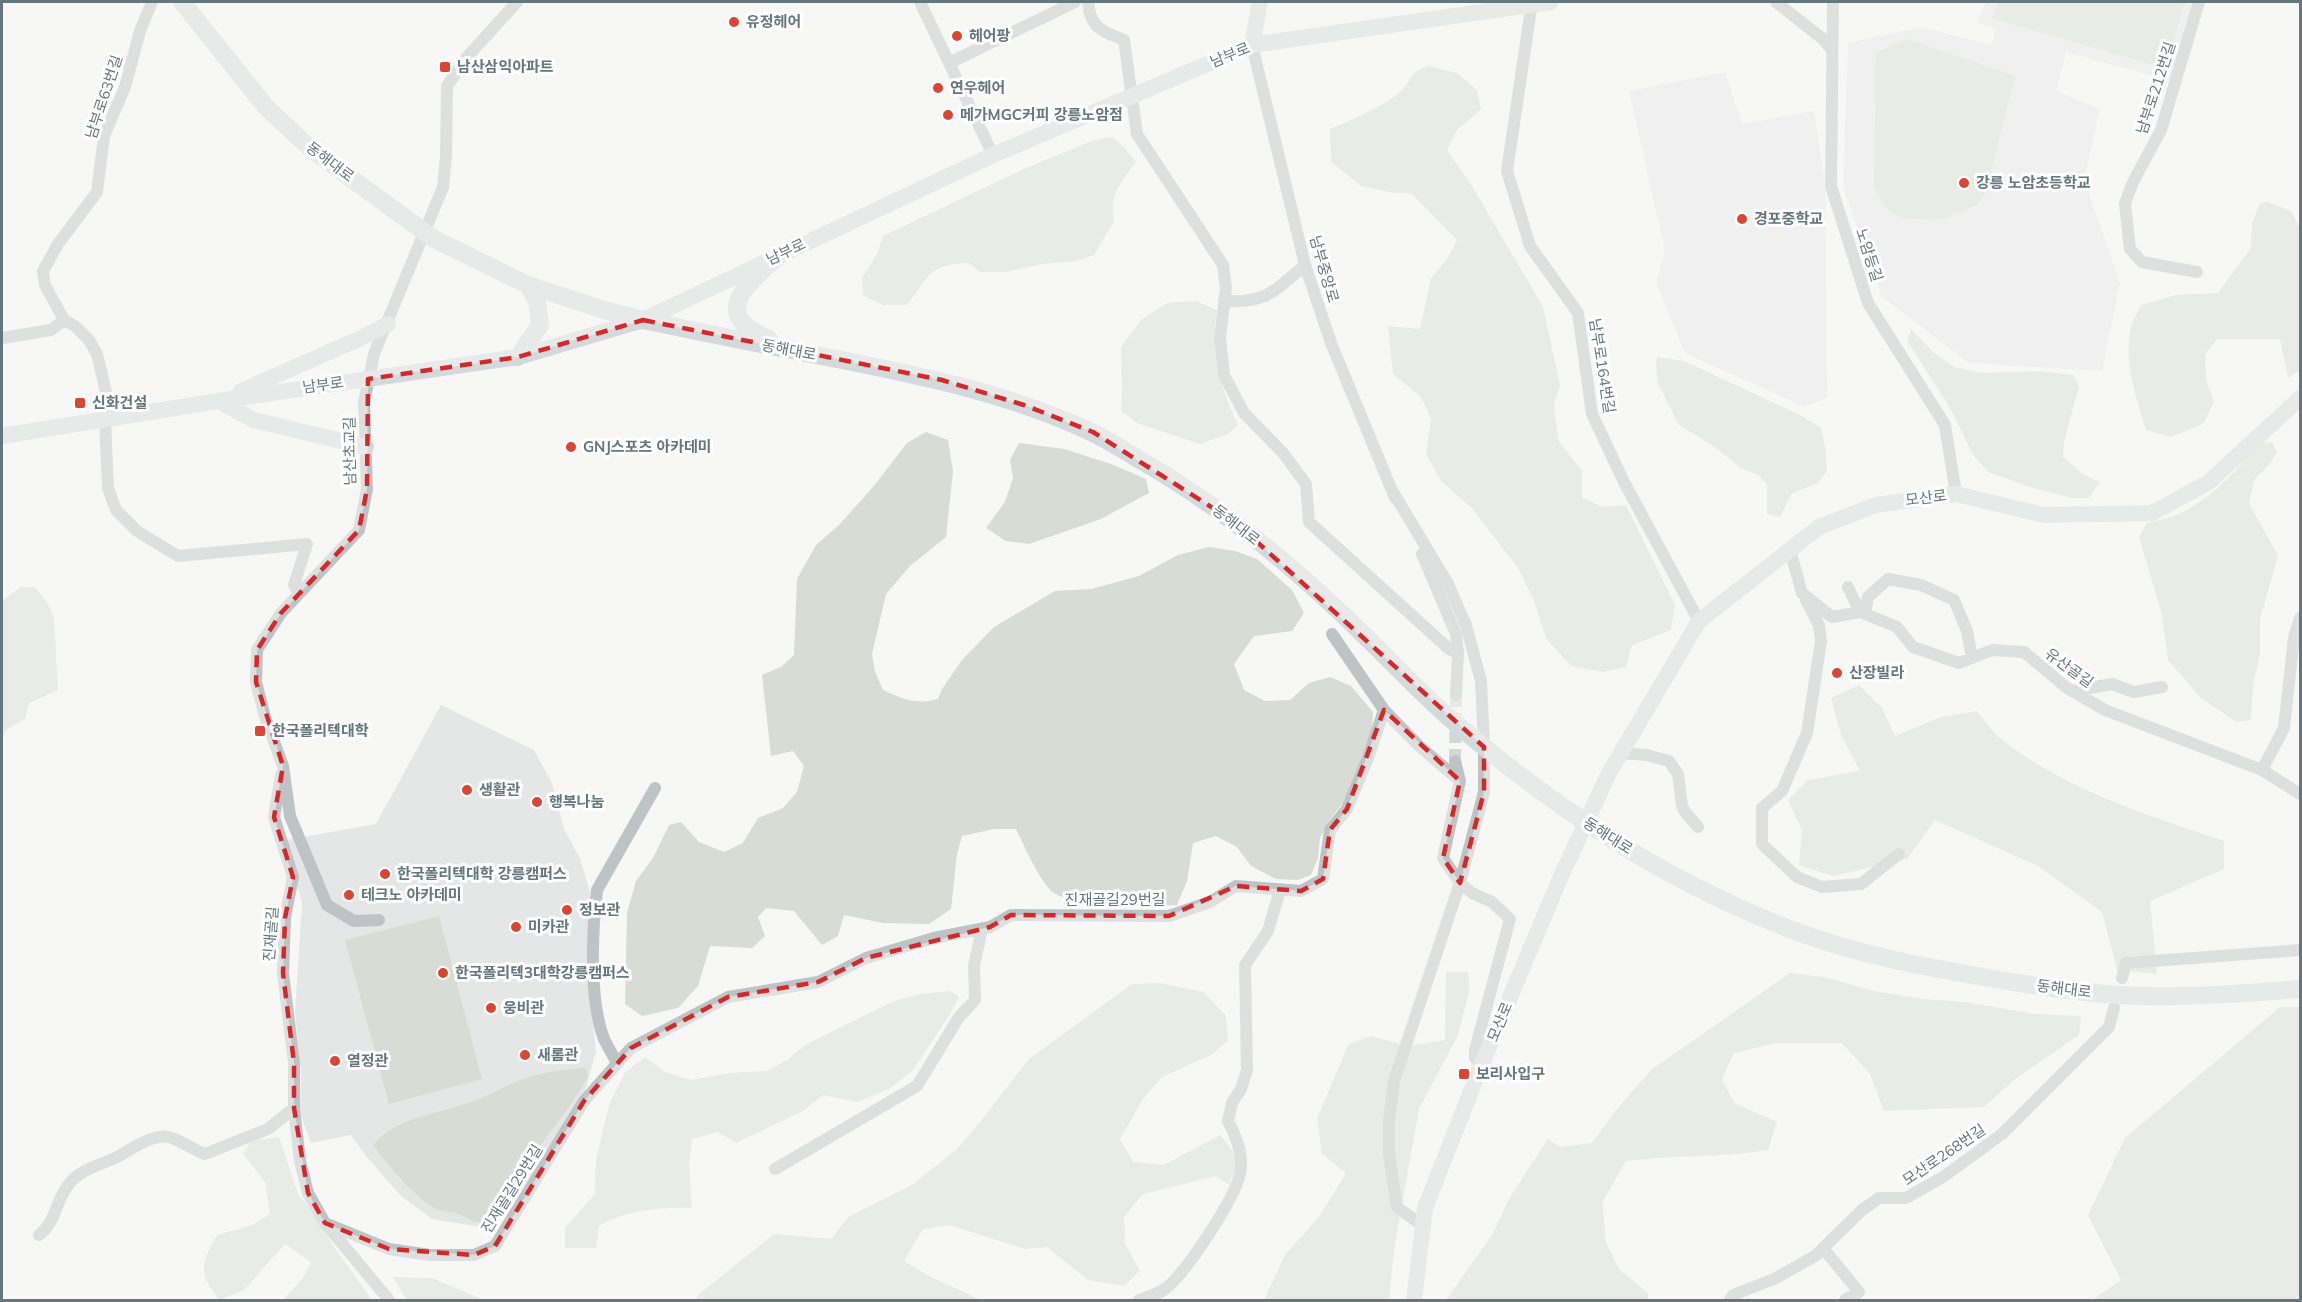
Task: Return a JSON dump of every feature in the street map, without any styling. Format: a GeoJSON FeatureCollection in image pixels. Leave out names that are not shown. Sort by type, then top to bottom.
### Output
{"type":"FeatureCollection","features":[{"type":"Feature","properties":{"kind":"main road","name":"동해대로"},"geometry":{"type":"LineString","coordinates":[[182,2],[266,107],[311,149],[434,239],[528,285],[642,320],[942,380],[1024,405],[1093,432],[1168,476],[1236,522],[1355,626],[1415,687],[1522,778],[1611,839],[1681,879],[1730,903],[1808,936],[1900,962],[2074,991],[2139,996],[2186,996],[2301,989]]}},
{"type":"Feature","properties":{"kind":"main road"},"geometry":{"type":"LineString","coordinates":[[779,256],[746,285],[739,298],[737,311],[742,322],[752,332],[801,352]]}},
{"type":"Feature","properties":{"kind":"main road"},"geometry":{"type":"LineString","coordinates":[[518,357],[540,325],[537,301],[528,285]]}},
{"type":"Feature","properties":{"kind":"street","name":"남부로63번길"},"geometry":{"type":"LineString","coordinates":[[152,2],[140,31],[125,87],[104,136],[97,192],[58,244],[43,271],[45,285],[64,320],[75,326],[89,340],[97,354],[109,419],[108,488],[116,510],[137,531],[178,556],[307,544],[294,585],[298,594]]}},
{"type":"Feature","properties":{"kind":"street","name":"남산초교길"},"geometry":{"type":"LineString","coordinates":[[379,920],[354,921],[327,905],[290,816],[283,765],[265,717],[256,682],[257,650],[281,613],[359,530],[367,489],[364,402],[374,354],[442,187],[446,157],[447,86],[467,57],[517,2]]}},
{"type":"Feature","properties":{"kind":"street"},"geometry":{"type":"LineString","coordinates":[[920,2],[993,155]]}},
{"type":"Feature","properties":{"kind":"street"},"geometry":{"type":"LineString","coordinates":[[949,63],[1075,2]]}},
{"type":"Feature","properties":{"kind":"street"},"geometry":{"type":"LineString","coordinates":[[1088,2],[1089,16],[1099,30],[1125,40],[1137,134],[1223,265],[1226,288],[1220,338],[1224,375],[1244,413],[1284,453],[1306,484],[1309,522],[1449,649],[1458,653]]}},
{"type":"Feature","properties":{"kind":"street"},"geometry":{"type":"LineString","coordinates":[[1252,45],[1260,2]]}},
{"type":"Feature","properties":{"kind":"street","name":"남부로"},"geometry":{"type":"LineString","coordinates":[[2,436],[218,400],[518,357],[642,320],[993,155],[1252,45],[1551,2]]}},
{"type":"Feature","properties":{"kind":"street"},"geometry":{"type":"LineString","coordinates":[[1776,2],[1823,39],[1832,50]]}},
{"type":"Feature","properties":{"kind":"street","name":"남부로212번길"},"geometry":{"type":"LineString","coordinates":[[2197,272],[2142,262],[2130,249],[2125,204],[2133,182],[2161,130],[2199,2]]}},
{"type":"Feature","properties":{"kind":"street","name":"남부로164번길"},"geometry":{"type":"LineString","coordinates":[[1532,3],[1506,171],[1530,246],[1578,313],[1592,414],[1624,482],[1699,621]]}},
{"type":"Feature","properties":{"kind":"street","name":"노암등길"},"geometry":{"type":"LineString","coordinates":[[1833,3],[1831,186],[1868,303],[1945,425],[1956,494]]}},
{"type":"Feature","properties":{"kind":"street","name":"남부중앙로"},"geometry":{"type":"LineString","coordinates":[[1252,45],[1305,265],[1331,343],[1393,492],[1428,565],[1456,634],[1458,653],[1456,695]]}},
{"type":"Feature","properties":{"kind":"street"},"geometry":{"type":"LineString","coordinates":[[1224,301],[1244,302],[1271,295],[1305,265]]}},
{"type":"Feature","properties":{"kind":"street"},"geometry":{"type":"LineString","coordinates":[[2,338],[51,330],[64,320]]}},
{"type":"Feature","properties":{"kind":"street"},"geometry":{"type":"LineString","coordinates":[[218,400],[351,343],[388,324]]}},
{"type":"Feature","properties":{"kind":"street","name":"모산로"},"geometry":{"type":"LineString","coordinates":[[1414,1300],[1425,1208],[1481,1066],[1596,797],[1699,621],[1819,527],[1876,505],[1956,494],[2044,515],[2152,513],[2209,482],[2301,398]]}},
{"type":"Feature","properties":{"kind":"street"},"geometry":{"type":"LineString","coordinates":[[218,400],[254,420],[366,447]]}},
{"type":"Feature","properties":{"kind":"street","name":"남부중앙로"},"geometry":{"type":"LineString","coordinates":[[1393,492],[1447,582],[1466,625],[1480,681],[1484,747],[1484,792],[1460,883],[1394,1081],[1389,1120],[1389,1155],[1397,1207],[1423,1226]]}},
{"type":"Feature","properties":{"kind":"street"},"geometry":{"type":"LineString","coordinates":[[1790,550],[1802,593],[1819,625],[1821,641],[1807,733],[1782,791],[1762,808],[1762,844],[1797,877],[1822,887],[1861,884],[1899,854]]}},
{"type":"Feature","properties":{"kind":"street"},"geometry":{"type":"LineString","coordinates":[[1863,613],[1868,597],[1888,579],[1921,585],[1954,600],[1967,631],[1972,658]]}},
{"type":"Feature","properties":{"kind":"street"},"geometry":{"type":"LineString","coordinates":[[1848,587],[1863,613]]}},
{"type":"Feature","properties":{"kind":"street","name":"유산골길"},"geometry":{"type":"LineString","coordinates":[[1802,593],[1832,617],[1863,613],[1897,627],[1913,647],[1959,663],[1992,650],[2024,652],[2073,691],[2104,710],[2262,770],[2301,794]]}},
{"type":"Feature","properties":{"kind":"street"},"geometry":{"type":"LineString","coordinates":[[2262,770],[2284,728],[2294,637],[2301,618]]}},
{"type":"Feature","properties":{"kind":"street"},"geometry":{"type":"LineString","coordinates":[[1332,634],[1384,710],[1418,746],[1460,781]]}},
{"type":"Feature","properties":{"kind":"street"},"geometry":{"type":"LineString","coordinates":[[2073,691],[2112,684],[2134,692],[2162,687]]}},
{"type":"Feature","properties":{"kind":"street","name":"진재골길29번길"},"geometry":{"type":"LineString","coordinates":[[325,1223],[389,1249],[430,1255],[474,1255],[495,1246],[584,1101],[631,1048],[728,997],[818,982],[866,958],[934,938],[990,927],[1011,915],[1169,916],[1210,902],[1236,886],[1301,891],[1323,879],[1330,830],[1347,809],[1368,758],[1384,710]]}},
{"type":"Feature","properties":{"kind":"street"},"geometry":{"type":"LineString","coordinates":[[1620,753],[1647,755],[1669,761],[1678,774],[1685,812],[1698,827]]}},
{"type":"Feature","properties":{"kind":"street"},"geometry":{"type":"LineString","coordinates":[[1455,762],[1460,781],[1443,858],[1460,883],[1472,893],[1492,902],[1510,919],[1475,1050],[1475,1058],[1481,1066]]}},
{"type":"Feature","properties":{"kind":"street","name":"진재골길"},"geometry":{"type":"LineString","coordinates":[[283,765],[274,817],[293,877],[285,918],[283,973],[294,1063],[294,1108],[300,1161],[308,1193],[325,1223],[389,1300]]}},
{"type":"Feature","properties":{"kind":"street"},"geometry":{"type":"LineString","coordinates":[[617,1064],[604,1038],[595,999],[597,890],[655,788]]}},
{"type":"Feature","properties":{"kind":"street"},"geometry":{"type":"LineString","coordinates":[[1139,1300],[1164,1289],[1191,1259],[1218,1219],[1240,1173],[1238,1139],[1228,1121],[1232,1103],[1247,1070],[1245,965],[1268,931],[1280,890]]}},
{"type":"Feature","properties":{"kind":"street"},"geometry":{"type":"LineString","coordinates":[[775,1169],[917,1086],[959,1017],[975,1000],[974,966],[982,929]]}},
{"type":"Feature","properties":{"kind":"street"},"geometry":{"type":"LineString","coordinates":[[2122,978],[2126,963],[2301,950]]}},
{"type":"Feature","properties":{"kind":"street","name":"모산로268번길"},"geometry":{"type":"LineString","coordinates":[[1730,1300],[1733,1295],[1774,1279],[1815,1256],[1862,1210],[1879,1198],[1906,1198],[1943,1177],[2002,1134],[2109,1027],[2114,1008]]}},
{"type":"Feature","properties":{"kind":"street"},"geometry":{"type":"LineString","coordinates":[[39,1235],[49,1227],[61,1198],[69,1184],[79,1174],[118,1156],[133,1146],[150,1140],[170,1137],[186,1147],[205,1154],[268,1129],[294,1108]]}},
{"type":"Feature","properties":{"kind":"street"},"geometry":{"type":"LineString","coordinates":[[1823,1248],[1860,1292],[1845,1300]]}},
{"type":"Feature","properties":{"kind":"highlighted area"},"geometry":{"type":"Polygon","coordinates":[[[643,320],[942,380],[1024,405],[1093,432],[1235,522],[1484,747],[1484,792],[1460,883],[1443,858],[1460,781],[1384,710],[1347,809],[1330,830],[1323,879],[1301,891],[1236,886],[1169,916],[1011,915],[990,927],[866,958],[818,982],[728,997],[631,1048],[584,1101],[495,1246],[474,1255],[389,1249],[325,1223],[308,1193],[294,1108],[294,1063],[283,973],[285,918],[293,877],[274,817],[283,766],[256,682],[257,650],[281,613],[359,530],[367,489],[368,379],[518,357],[643,320]]]}},
{"type":"Feature","properties":{"kind":"shaded area","name":"강릉 노암초등학교"},"geometry":{"type":"Polygon","coordinates":[[[1986,2],[2193,2],[2172,81],[2066,52],[2056,91],[2100,109],[2084,179],[2120,283],[2102,371],[1969,363],[1881,296],[1843,187],[1848,43],[1922,27],[1991,45],[1996,29],[1977,23],[1986,2]]]}},
{"type":"Feature","properties":{"kind":"shaded area"},"geometry":{"type":"Polygon","coordinates":[[[1998,2],[2185,2],[2164,68],[1992,18],[1998,2]]]}},
{"type":"Feature","properties":{"kind":"shaded area"},"geometry":{"type":"Polygon","coordinates":[[[1907,39],[2015,76],[1986,192],[1978,204],[1948,217],[1932,220],[1903,218],[1894,214],[1884,206],[1874,185],[1876,53],[1907,39]]]}},
{"type":"Feature","properties":{"kind":"shaded area"},"geometry":{"type":"Polygon","coordinates":[[[1430,66],[1457,73],[1477,90],[1481,109],[1457,130],[1447,150],[1472,186],[1543,307],[1560,385],[1554,405],[1558,440],[1582,471],[1582,498],[1603,507],[1626,505],[1675,605],[1671,630],[1632,645],[1626,667],[1603,672],[1571,666],[1546,638],[1534,601],[1518,568],[1472,508],[1442,482],[1426,454],[1431,419],[1421,397],[1393,374],[1388,326],[1420,329],[1431,278],[1448,258],[1457,240],[1411,193],[1394,193],[1361,186],[1331,162],[1330,129],[1386,102],[1405,87],[1417,71],[1430,66]]]}},
{"type":"Feature","properties":{"kind":"shaded area","name":"경포중학교"},"geometry":{"type":"Polygon","coordinates":[[[1725,72],[1742,124],[1814,111],[1825,186],[1827,398],[1805,407],[1685,353],[1656,283],[1665,251],[1629,91],[1725,72]]]}},
{"type":"Feature","properties":{"kind":"shaded area"},"geometry":{"type":"Polygon","coordinates":[[[1112,137],[1136,162],[1118,189],[1113,204],[1114,221],[1094,255],[1077,261],[1042,264],[1006,272],[980,272],[969,263],[945,266],[937,269],[926,279],[907,305],[883,305],[863,295],[862,278],[877,254],[883,236],[1026,168],[1094,140],[1112,137]]]}},
{"type":"Feature","properties":{"kind":"shaded area"},"geometry":{"type":"Polygon","coordinates":[[[2268,202],[2291,211],[2300,229],[2300,370],[2288,378],[2280,339],[2217,339],[2205,354],[2206,380],[2214,402],[2203,424],[2171,437],[2146,430],[2132,379],[2129,353],[2131,326],[2141,305],[2176,295],[2218,293],[2251,248],[2252,224],[2260,203],[2268,202]]]}},
{"type":"Feature","properties":{"kind":"shaded area"},"geometry":{"type":"Polygon","coordinates":[[[1196,301],[1217,310],[1215,355],[1221,383],[1238,425],[1228,434],[1200,444],[1137,423],[1121,411],[1121,347],[1142,319],[1167,303],[1196,301]]]}},
{"type":"Feature","properties":{"kind":"shaded area"},"geometry":{"type":"Polygon","coordinates":[[[1911,329],[1933,352],[1954,367],[1982,373],[2038,371],[2073,375],[2079,386],[2064,442],[2063,457],[2084,475],[2100,482],[2089,498],[2071,498],[1988,472],[1973,455],[1949,406],[1907,341],[1911,329]]]}},
{"type":"Feature","properties":{"kind":"shaded area"},"geometry":{"type":"Polygon","coordinates":[[[1657,357],[1684,361],[1802,416],[1821,428],[1827,471],[1818,483],[1792,493],[1780,517],[1767,514],[1767,484],[1758,475],[1741,468],[1712,445],[1679,425],[1658,383],[1657,357]]]}},
{"type":"Feature","properties":{"kind":"shaded area"},"geometry":{"type":"Polygon","coordinates":[[[926,432],[948,440],[953,471],[946,537],[910,566],[886,594],[872,654],[875,672],[883,690],[910,700],[938,699],[942,689],[962,660],[994,627],[1055,591],[1091,589],[1139,576],[1178,555],[1209,547],[1235,551],[1257,559],[1292,590],[1304,613],[1292,631],[1254,636],[1234,664],[1244,690],[1265,701],[1290,700],[1309,683],[1330,677],[1351,686],[1373,712],[1372,731],[1348,796],[1329,821],[1320,838],[1318,858],[1311,875],[1298,880],[1276,879],[1251,866],[1237,847],[1216,836],[1193,843],[1187,881],[1177,905],[1114,905],[1080,902],[1065,898],[1049,888],[1043,881],[1016,829],[994,829],[962,836],[957,854],[951,909],[929,924],[883,923],[844,915],[838,936],[822,945],[794,911],[766,908],[758,917],[765,936],[752,948],[710,946],[698,986],[678,1008],[642,1016],[625,1004],[627,913],[636,881],[653,858],[669,825],[681,822],[699,842],[724,852],[743,843],[758,818],[783,808],[797,792],[804,766],[793,751],[771,756],[762,675],[781,667],[794,655],[797,579],[816,545],[839,525],[873,487],[907,443],[926,432]]]}},
{"type":"Feature","properties":{"kind":"shaded area"},"geometry":{"type":"Polygon","coordinates":[[[2272,442],[2277,452],[2270,464],[2254,480],[2249,503],[2278,556],[2260,619],[2260,654],[2253,685],[2251,720],[2236,722],[2200,697],[2168,660],[2162,615],[2139,537],[2147,523],[2179,514],[2212,493],[2233,473],[2258,443],[2272,442]]]}},
{"type":"Feature","properties":{"kind":"shaded area"},"geometry":{"type":"Polygon","coordinates":[[[1019,443],[1064,449],[1111,464],[1146,479],[1149,493],[1101,519],[1029,544],[1006,541],[986,528],[1005,502],[1013,478],[1010,460],[1019,443]]]}},
{"type":"Feature","properties":{"kind":"shaded area"},"geometry":{"type":"Polygon","coordinates":[[[21,587],[35,587],[48,604],[54,618],[58,690],[29,703],[25,719],[6,730],[2,738],[2,603],[21,587]]]}},
{"type":"Feature","properties":{"kind":"shaded area"},"geometry":{"type":"Polygon","coordinates":[[[1859,685],[1882,708],[1895,736],[1941,717],[1977,711],[2001,739],[2052,773],[2137,811],[2224,841],[2224,869],[2150,901],[2157,974],[2117,970],[2102,912],[2038,866],[1935,820],[1907,859],[1833,876],[1799,865],[1802,830],[1788,800],[1808,780],[1860,771],[1841,735],[1831,698],[1859,685]]]}},
{"type":"Feature","properties":{"kind":"shaded area","name":"한국폴리텍3대학강릉캠퍼스"},"geometry":{"type":"Polygon","coordinates":[[[441,705],[534,750],[552,783],[564,829],[580,858],[590,892],[589,985],[596,1051],[586,1088],[531,1176],[509,1206],[487,1228],[432,1219],[401,1196],[351,1135],[311,1143],[300,1113],[301,1072],[295,1012],[302,904],[286,840],[376,824],[441,705]]]}},
{"type":"Feature","properties":{"kind":"shaded area"},"geometry":{"type":"Polygon","coordinates":[[[439,916],[482,1079],[389,1104],[345,940],[439,916]]]}},
{"type":"Feature","properties":{"kind":"shaded area"},"geometry":{"type":"Polygon","coordinates":[[[1446,972],[1468,972],[1469,992],[1458,1035],[1419,1109],[1394,1250],[1389,1300],[1264,1300],[1285,1255],[1319,1217],[1346,1173],[1322,1154],[1317,1119],[1348,1045],[1370,1036],[1410,1046],[1445,1040],[1446,972]]]}},
{"type":"Feature","properties":{"kind":"shaded area"},"geometry":{"type":"Polygon","coordinates":[[[1790,973],[1824,977],[1874,991],[1924,999],[1966,1002],[2034,1014],[2081,1016],[2079,1035],[2015,1079],[1984,1107],[1884,1111],[1870,1074],[1842,1043],[1776,1043],[1734,1053],[1722,1079],[1734,1103],[1777,1122],[1768,1150],[1626,1161],[1603,1201],[1605,1240],[1619,1269],[1648,1293],[1648,1300],[1446,1300],[1492,1235],[1510,1197],[1548,1139],[1560,1147],[1592,1143],[1616,1110],[1651,1070],[1790,973]]]}},
{"type":"Feature","properties":{"kind":"shaded area"},"geometry":{"type":"Polygon","coordinates":[[[1159,983],[1204,992],[1226,1016],[1228,1041],[1211,1055],[1162,1077],[1143,1099],[1120,1139],[1133,1162],[1164,1165],[1220,1135],[1233,1153],[1235,1163],[1229,1185],[1216,1176],[1143,1194],[1124,1217],[1125,1244],[1140,1271],[1124,1286],[1088,1280],[1047,1247],[1025,1249],[949,1225],[923,1229],[904,1261],[929,1276],[981,1300],[695,1300],[699,1294],[774,1234],[831,1239],[848,1217],[912,1185],[957,1149],[1029,1059],[1132,984],[1159,983]]]}},
{"type":"Feature","properties":{"kind":"shaded area"},"geometry":{"type":"Polygon","coordinates":[[[950,991],[959,997],[949,1016],[912,1071],[889,1089],[857,1102],[823,1095],[803,1111],[736,1143],[718,1132],[692,1139],[689,1165],[692,1208],[656,1209],[621,1216],[599,1226],[596,1248],[565,1248],[565,1228],[595,1194],[596,1160],[609,1105],[625,1072],[645,1057],[665,1072],[692,1080],[729,1073],[766,1071],[787,1060],[805,1045],[894,1001],[920,994],[950,991]]]}},
{"type":"Feature","properties":{"kind":"shaded area"},"geometry":{"type":"Polygon","coordinates":[[[2280,1007],[2300,1007],[2300,1300],[2092,1300],[2121,1280],[2088,1215],[2125,1138],[2280,1007]]]}},
{"type":"Feature","properties":{"kind":"shaded area"},"geometry":{"type":"Polygon","coordinates":[[[586,1068],[588,1077],[572,1103],[537,1150],[522,1177],[498,1205],[490,1223],[475,1222],[453,1212],[438,1210],[428,1204],[402,1180],[373,1145],[382,1136],[404,1123],[475,1101],[523,1079],[554,1071],[586,1068]]]}},
{"type":"Feature","properties":{"kind":"shaded area"},"geometry":{"type":"Polygon","coordinates":[[[279,1137],[298,1194],[317,1217],[332,1244],[372,1300],[283,1300],[303,1278],[311,1262],[285,1244],[244,1290],[220,1300],[208,1283],[204,1268],[205,1261],[217,1235],[252,1225],[270,1214],[265,1182],[243,1154],[251,1141],[279,1137]]]}},
{"type":"Feature","properties":{"kind":"shaded area"},"geometry":{"type":"Polygon","coordinates":[[[393,1277],[432,1278],[484,1300],[407,1300],[393,1277]]]}},
{"type":"Feature","properties":{"kind":"tunnel"},"geometry":{"type":"LineString","coordinates":[[1455,761],[1456,695]]}},
{"type":"Feature","properties":{"kind":"place","name":"유정헤어"},"geometry":{"type":"Point","coordinates":[734,22]}},
{"type":"Feature","properties":{"kind":"place","name":"헤어팡"},"geometry":{"type":"Point","coordinates":[957,36]}},
{"type":"Feature","properties":{"kind":"place","name":"남산삼익아파트"},"geometry":{"type":"Point","coordinates":[445,67]}},
{"type":"Feature","properties":{"kind":"place","name":"연우헤어"},"geometry":{"type":"Point","coordinates":[938,88]}},
{"type":"Feature","properties":{"kind":"place","name":"메가MGC커피 강릉노암점"},"geometry":{"type":"Point","coordinates":[948,115]}},
{"type":"Feature","properties":{"kind":"place","name":"강릉 노암초등학교"},"geometry":{"type":"Point","coordinates":[1964,183]}},
{"type":"Feature","properties":{"kind":"place","name":"경포중학교"},"geometry":{"type":"Point","coordinates":[1742,219]}},
{"type":"Feature","properties":{"kind":"place","name":"신화건설"},"geometry":{"type":"Point","coordinates":[80,403]}},
{"type":"Feature","properties":{"kind":"place","name":"GNJ스포츠 아카데미"},"geometry":{"type":"Point","coordinates":[571,447]}},
{"type":"Feature","properties":{"kind":"place","name":"산장빌라"},"geometry":{"type":"Point","coordinates":[1837,673]}},
{"type":"Feature","properties":{"kind":"place","name":"한국폴리텍대학"},"geometry":{"type":"Point","coordinates":[260,731]}},
{"type":"Feature","properties":{"kind":"place","name":"생활관"},"geometry":{"type":"Point","coordinates":[467,790]}},
{"type":"Feature","properties":{"kind":"place","name":"행복나눔"},"geometry":{"type":"Point","coordinates":[537,802]}},
{"type":"Feature","properties":{"kind":"place","name":"한국폴리텍대학 강릉캠퍼스"},"geometry":{"type":"Point","coordinates":[385,874]}},
{"type":"Feature","properties":{"kind":"place","name":"테크노 아카데미"},"geometry":{"type":"Point","coordinates":[349,895]}},
{"type":"Feature","properties":{"kind":"place","name":"정보관"},"geometry":{"type":"Point","coordinates":[567,910]}},
{"type":"Feature","properties":{"kind":"place","name":"미카관"},"geometry":{"type":"Point","coordinates":[516,927]}},
{"type":"Feature","properties":{"kind":"place","name":"한국폴리텍3대학강릉캠퍼스"},"geometry":{"type":"Point","coordinates":[443,973]}},
{"type":"Feature","properties":{"kind":"place","name":"웅비관"},"geometry":{"type":"Point","coordinates":[491,1008]}},
{"type":"Feature","properties":{"kind":"place","name":"새롬관"},"geometry":{"type":"Point","coordinates":[525,1055]}},
{"type":"Feature","properties":{"kind":"place","name":"열정관"},"geometry":{"type":"Point","coordinates":[335,1061]}},
{"type":"Feature","properties":{"kind":"place","name":"보리사입구"},"geometry":{"type":"Point","coordinates":[1464,1074]}}]}
